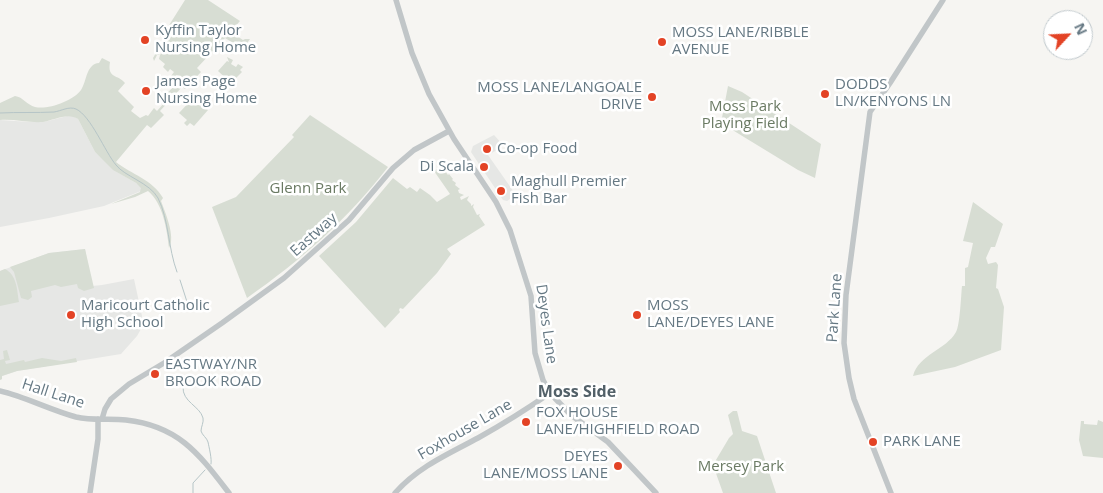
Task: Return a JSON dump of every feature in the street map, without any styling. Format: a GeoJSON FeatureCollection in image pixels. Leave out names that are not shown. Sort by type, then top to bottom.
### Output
{"type":"FeatureCollection","features":[{"type":"Feature","properties":{"kind":"street"},"geometry":{"type":"LineString","coordinates":[[396,0],[415,61],[429,94],[449,131]]}},
{"type":"Feature","properties":{"kind":"street","name":"Park Lane"},"geometry":{"type":"LineString","coordinates":[[891,493],[854,399],[846,366],[844,344],[846,295],[868,119],[872,107],[890,83],[943,0]]}},
{"type":"Feature","properties":{"kind":"street","name":"Deyes Lane"},"geometry":{"type":"LineString","coordinates":[[449,131],[496,202],[510,230],[531,296],[539,368],[550,392],[571,415],[608,442],[656,493]]}},
{"type":"Feature","properties":{"kind":"street","name":"Eastway"},"geometry":{"type":"LineString","coordinates":[[100,419],[111,399],[129,384],[164,364],[284,278],[349,220],[393,168],[414,150],[449,131]]}},
{"type":"Feature","properties":{"kind":"street","name":"Hall Lane"},"geometry":{"type":"LineString","coordinates":[[0,390],[76,416],[100,419]]}},
{"type":"Feature","properties":{"kind":"street","name":"Foxhouse Lane"},"geometry":{"type":"LineString","coordinates":[[395,493],[405,482],[426,466],[510,420],[550,392]]}},
{"type":"Feature","properties":{"kind":"street"},"geometry":{"type":"LineString","coordinates":[[90,493],[100,419],[138,422],[177,436],[197,453],[229,493]]}},
{"type":"Feature","properties":{"kind":"shaded area"},"geometry":{"type":"Polygon","coordinates":[[[74,116],[78,119],[95,152],[117,172],[141,187],[141,191],[104,206],[0,227],[0,120],[44,122],[74,116]]]}},
{"type":"Feature","properties":{"kind":"shaded area"},"geometry":{"type":"Polygon","coordinates":[[[494,135],[504,146],[488,155],[516,195],[507,201],[503,200],[471,152],[473,146],[494,135]]]}},
{"type":"Feature","properties":{"kind":"shaded area","name":"Maricourt Catholic High School"},"geometry":{"type":"Polygon","coordinates":[[[85,249],[92,286],[134,279],[142,316],[141,329],[137,336],[121,354],[17,371],[2,376],[0,380],[0,271],[49,253],[85,249]]]}},
{"type":"Feature","properties":{"kind":"green space"},"geometry":{"type":"Polygon","coordinates":[[[185,0],[208,0],[240,21],[233,29],[236,31],[234,34],[243,40],[250,39],[243,49],[225,38],[197,68],[201,72],[185,89],[182,87],[160,111],[164,115],[151,128],[147,125],[116,162],[154,186],[163,198],[161,201],[171,231],[169,248],[161,210],[148,191],[111,204],[140,192],[141,188],[136,183],[113,170],[95,152],[78,119],[70,116],[43,122],[0,120],[0,103],[15,96],[32,106],[40,108],[53,106],[72,98],[81,90],[92,66],[99,63],[102,58],[110,62],[109,67],[112,74],[125,83],[118,91],[134,107],[131,111],[140,118],[148,116],[154,108],[157,111],[164,103],[161,100],[179,77],[177,75],[172,77],[174,72],[170,69],[168,72],[163,67],[165,64],[159,59],[163,51],[159,48],[161,44],[166,44],[167,40],[162,38],[164,34],[168,37],[170,33],[166,30],[185,0]]]}},
{"type":"Feature","properties":{"kind":"green space"},"geometry":{"type":"Polygon","coordinates":[[[156,53],[160,55],[157,55],[154,61],[153,58],[156,53]]]}},
{"type":"Feature","properties":{"kind":"green space"},"geometry":{"type":"Polygon","coordinates":[[[227,57],[233,60],[231,64],[236,67],[238,64],[243,67],[240,70],[242,72],[231,83],[218,71],[227,61],[229,62],[227,57]]]}},
{"type":"Feature","properties":{"kind":"green space","name":"Moss Park Playing Field"},"geometry":{"type":"Polygon","coordinates":[[[728,86],[742,92],[821,144],[815,178],[798,170],[721,123],[728,86]]]}},
{"type":"Feature","properties":{"kind":"green space"},"geometry":{"type":"Polygon","coordinates":[[[194,97],[208,110],[194,126],[190,123],[187,126],[184,123],[187,120],[179,113],[194,97]]]}},
{"type":"Feature","properties":{"kind":"green space","name":"Glenn Park"},"geometry":{"type":"Polygon","coordinates":[[[310,115],[388,167],[340,222],[305,254],[247,298],[212,207],[236,197],[294,137],[292,135],[310,115]]]}},
{"type":"Feature","properties":{"kind":"green space"},"geometry":{"type":"Polygon","coordinates":[[[442,165],[456,183],[455,185],[460,189],[458,190],[459,193],[464,195],[460,197],[461,200],[469,196],[467,200],[471,206],[474,204],[473,207],[477,215],[480,214],[479,216],[485,225],[447,249],[451,254],[437,273],[403,309],[400,308],[400,312],[385,328],[319,256],[356,222],[393,178],[407,189],[410,187],[417,192],[420,188],[437,202],[450,194],[434,171],[442,165]]]}},
{"type":"Feature","properties":{"kind":"green space"},"geometry":{"type":"Polygon","coordinates":[[[973,202],[1003,224],[995,247],[991,247],[986,258],[988,264],[996,262],[998,265],[996,288],[1004,307],[1001,350],[955,367],[913,376],[921,362],[952,338],[956,332],[962,286],[965,286],[965,268],[968,267],[973,243],[963,241],[973,202]]]}},
{"type":"Feature","properties":{"kind":"green space"},"geometry":{"type":"Polygon","coordinates":[[[85,249],[94,288],[84,291],[78,288],[77,284],[61,287],[55,285],[31,291],[32,297],[28,300],[21,298],[14,272],[10,267],[49,253],[85,249]]]}},
{"type":"Feature","properties":{"kind":"green space"},"geometry":{"type":"Polygon","coordinates":[[[5,269],[14,279],[19,302],[0,306],[0,271],[5,269]]]}},
{"type":"Feature","properties":{"kind":"green space"},"geometry":{"type":"Polygon","coordinates":[[[7,350],[10,360],[5,361],[6,364],[42,358],[61,361],[76,358],[77,362],[17,371],[2,376],[0,380],[0,360],[4,359],[3,351],[7,350]]]}},
{"type":"Feature","properties":{"kind":"green space","name":"Mersey Park"},"geometry":{"type":"Polygon","coordinates":[[[733,411],[737,411],[742,431],[757,436],[776,493],[723,493],[713,465],[733,434],[728,415],[733,411]]]}},
{"type":"Feature","properties":{"kind":"green space"},"geometry":{"type":"Polygon","coordinates":[[[1098,420],[1103,422],[1103,458],[1083,456],[1079,440],[1081,421],[1084,421],[1084,424],[1097,425],[1098,420]]]}},
{"type":"Feature","properties":{"kind":"waterway"},"geometry":{"type":"LineString","coordinates":[[0,113],[54,112],[71,108],[82,113],[116,165],[149,188],[158,198],[162,207],[177,272]]}},
{"type":"Feature","properties":{"kind":"waterway"},"geometry":{"type":"LineString","coordinates":[[180,280],[189,308]]}},
{"type":"Feature","properties":{"kind":"waterway"},"geometry":{"type":"LineString","coordinates":[[183,387],[185,396],[203,418],[201,431],[208,442],[211,464]]}},
{"type":"Feature","properties":{"kind":"waterway"},"geometry":{"type":"LineString","coordinates":[[193,493],[193,483],[205,470]]}},
{"type":"Feature","properties":{"kind":"place","name":"Kyffin Taylor Nursing Home"},"geometry":{"type":"Point","coordinates":[145,40]}},
{"type":"Feature","properties":{"kind":"place","name":"MOSS LANE/RIBBLE AVENUE"},"geometry":{"type":"Point","coordinates":[662,42]}},
{"type":"Feature","properties":{"kind":"place","name":"James Page Nursing Home"},"geometry":{"type":"Point","coordinates":[146,91]}},
{"type":"Feature","properties":{"kind":"place","name":"DODDS LN/KENYONS LN"},"geometry":{"type":"Point","coordinates":[825,94]}},
{"type":"Feature","properties":{"kind":"place","name":"MOSS LANE/LANGOALE DRIVE"},"geometry":{"type":"Point","coordinates":[652,97]}},
{"type":"Feature","properties":{"kind":"place","name":"Co-op Food"},"geometry":{"type":"Point","coordinates":[487,149]}},
{"type":"Feature","properties":{"kind":"place","name":"Di Scala"},"geometry":{"type":"Point","coordinates":[484,167]}},
{"type":"Feature","properties":{"kind":"place","name":"Maghull Premier Fish Bar"},"geometry":{"type":"Point","coordinates":[501,191]}},
{"type":"Feature","properties":{"kind":"place","name":"Maricourt Catholic High School"},"geometry":{"type":"Point","coordinates":[71,315]}},
{"type":"Feature","properties":{"kind":"place","name":"MOSS LANE/DEYES LANE"},"geometry":{"type":"Point","coordinates":[637,315]}},
{"type":"Feature","properties":{"kind":"place","name":"EASTWAY/NR BROOK ROAD"},"geometry":{"type":"Point","coordinates":[155,374]}},
{"type":"Feature","properties":{"kind":"place","name":"FOX HOUSE LANE/HIGHFIELD ROAD"},"geometry":{"type":"Point","coordinates":[526,422]}},
{"type":"Feature","properties":{"kind":"place","name":"PARK LANE"},"geometry":{"type":"Point","coordinates":[873,442]}},
{"type":"Feature","properties":{"kind":"place","name":"DEYES LANE/MOSS LANE"},"geometry":{"type":"Point","coordinates":[618,466]}},
{"type":"Feature","properties":{"kind":"district","name":"Moss Side"},"geometry":{"type":"Point","coordinates":[577,392]}}]}
